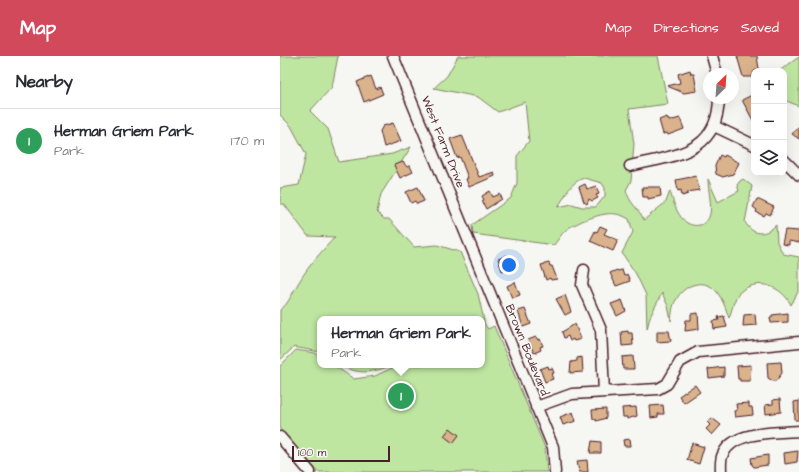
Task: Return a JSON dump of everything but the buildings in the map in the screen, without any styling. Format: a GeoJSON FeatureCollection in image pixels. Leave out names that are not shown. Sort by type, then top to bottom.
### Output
{"type":"FeatureCollection","features":[{"type":"Feature","properties":{"kind":"street","name":"West Farm Drive"},"geometry":{"type":"LineString","coordinates":[[393,56],[468,238]]}},
{"type":"Feature","properties":{"kind":"street"},"geometry":{"type":"LineString","coordinates":[[712,56],[715,68]]}},
{"type":"Feature","properties":{"kind":"street"},"geometry":{"type":"LineString","coordinates":[[630,166],[673,157],[688,151],[701,142],[714,126],[718,104]]}},
{"type":"Feature","properties":{"kind":"street"},"geometry":{"type":"LineString","coordinates":[[714,126],[751,144]]}},
{"type":"Feature","properties":{"kind":"street"},"geometry":{"type":"LineString","coordinates":[[787,163],[799,175]]}},
{"type":"Feature","properties":{"kind":"street","name":"Brown Boulevard"},"geometry":{"type":"LineString","coordinates":[[468,238],[553,447],[555,472]]}},
{"type":"Feature","properties":{"kind":"street"},"geometry":{"type":"LineString","coordinates":[[584,270],[582,285],[601,330],[604,392]]}},
{"type":"Feature","properties":{"kind":"street"},"geometry":{"type":"LineString","coordinates":[[536,407],[572,394],[658,390],[667,384],[680,362],[698,352],[799,342]]}},
{"type":"Feature","properties":{"kind":"street"},"geometry":{"type":"LineString","coordinates":[[721,472],[722,454],[730,443],[742,437],[799,431]]}},
{"type":"Feature","properties":{"kind":"street"},"geometry":{"type":"LineString","coordinates":[[280,437],[310,472]]}},
{"type":"Feature","properties":{"kind":"green space"},"geometry":{"type":"Polygon","coordinates":[[[280,56],[338,56],[332,87],[310,111],[328,129],[339,162],[392,154],[411,147],[381,194],[377,212],[384,219],[389,219],[414,247],[437,245],[460,252],[478,294],[483,316],[317,316],[317,351],[294,347],[280,360],[280,310],[288,301],[311,264],[335,237],[308,236],[284,204],[280,204],[280,188],[299,185],[306,154],[291,126],[280,115],[280,56]]]}},
{"type":"Feature","properties":{"kind":"green space"},"geometry":{"type":"Polygon","coordinates":[[[458,56],[658,56],[668,104],[629,109],[634,144],[631,181],[626,190],[629,199],[640,212],[644,220],[666,202],[670,191],[676,209],[683,220],[693,225],[700,225],[704,224],[709,218],[710,214],[711,206],[708,179],[718,202],[739,191],[737,185],[743,179],[752,186],[745,222],[748,227],[755,232],[763,233],[772,229],[776,225],[777,242],[783,254],[799,257],[799,290],[791,305],[782,293],[775,289],[768,286],[754,285],[747,287],[738,294],[729,318],[723,301],[712,287],[695,284],[684,290],[676,300],[672,310],[671,321],[668,306],[662,293],[650,317],[647,329],[646,295],[636,274],[622,253],[633,232],[629,219],[617,214],[606,214],[582,221],[563,233],[554,245],[473,234],[472,225],[511,198],[517,183],[517,156],[529,141],[525,102],[498,112],[478,97],[434,88],[447,76],[458,56]],[[584,178],[579,180],[572,186],[558,207],[572,204],[582,207],[596,207],[605,196],[605,188],[602,183],[584,178]]]}},
{"type":"Feature","properties":{"kind":"green space"},"geometry":{"type":"Polygon","coordinates":[[[799,57],[799,106],[787,101],[787,68],[783,68],[799,57]]]}},
{"type":"Feature","properties":{"kind":"green space"},"geometry":{"type":"Polygon","coordinates":[[[485,325],[488,329],[494,326],[545,448],[547,472],[318,472],[280,429],[280,366],[296,350],[317,355],[317,368],[338,368],[354,379],[375,376],[392,368],[485,368],[485,325]]]}},
{"type":"Feature","properties":{"kind":"green space"},"geometry":{"type":"Polygon","coordinates":[[[347,368],[384,368],[365,372],[347,368]]]}},
{"type":"Feature","properties":{"kind":"place","name":"Herman Griem Park"},"geometry":{"type":"Point","coordinates":[401,396]}}]}
